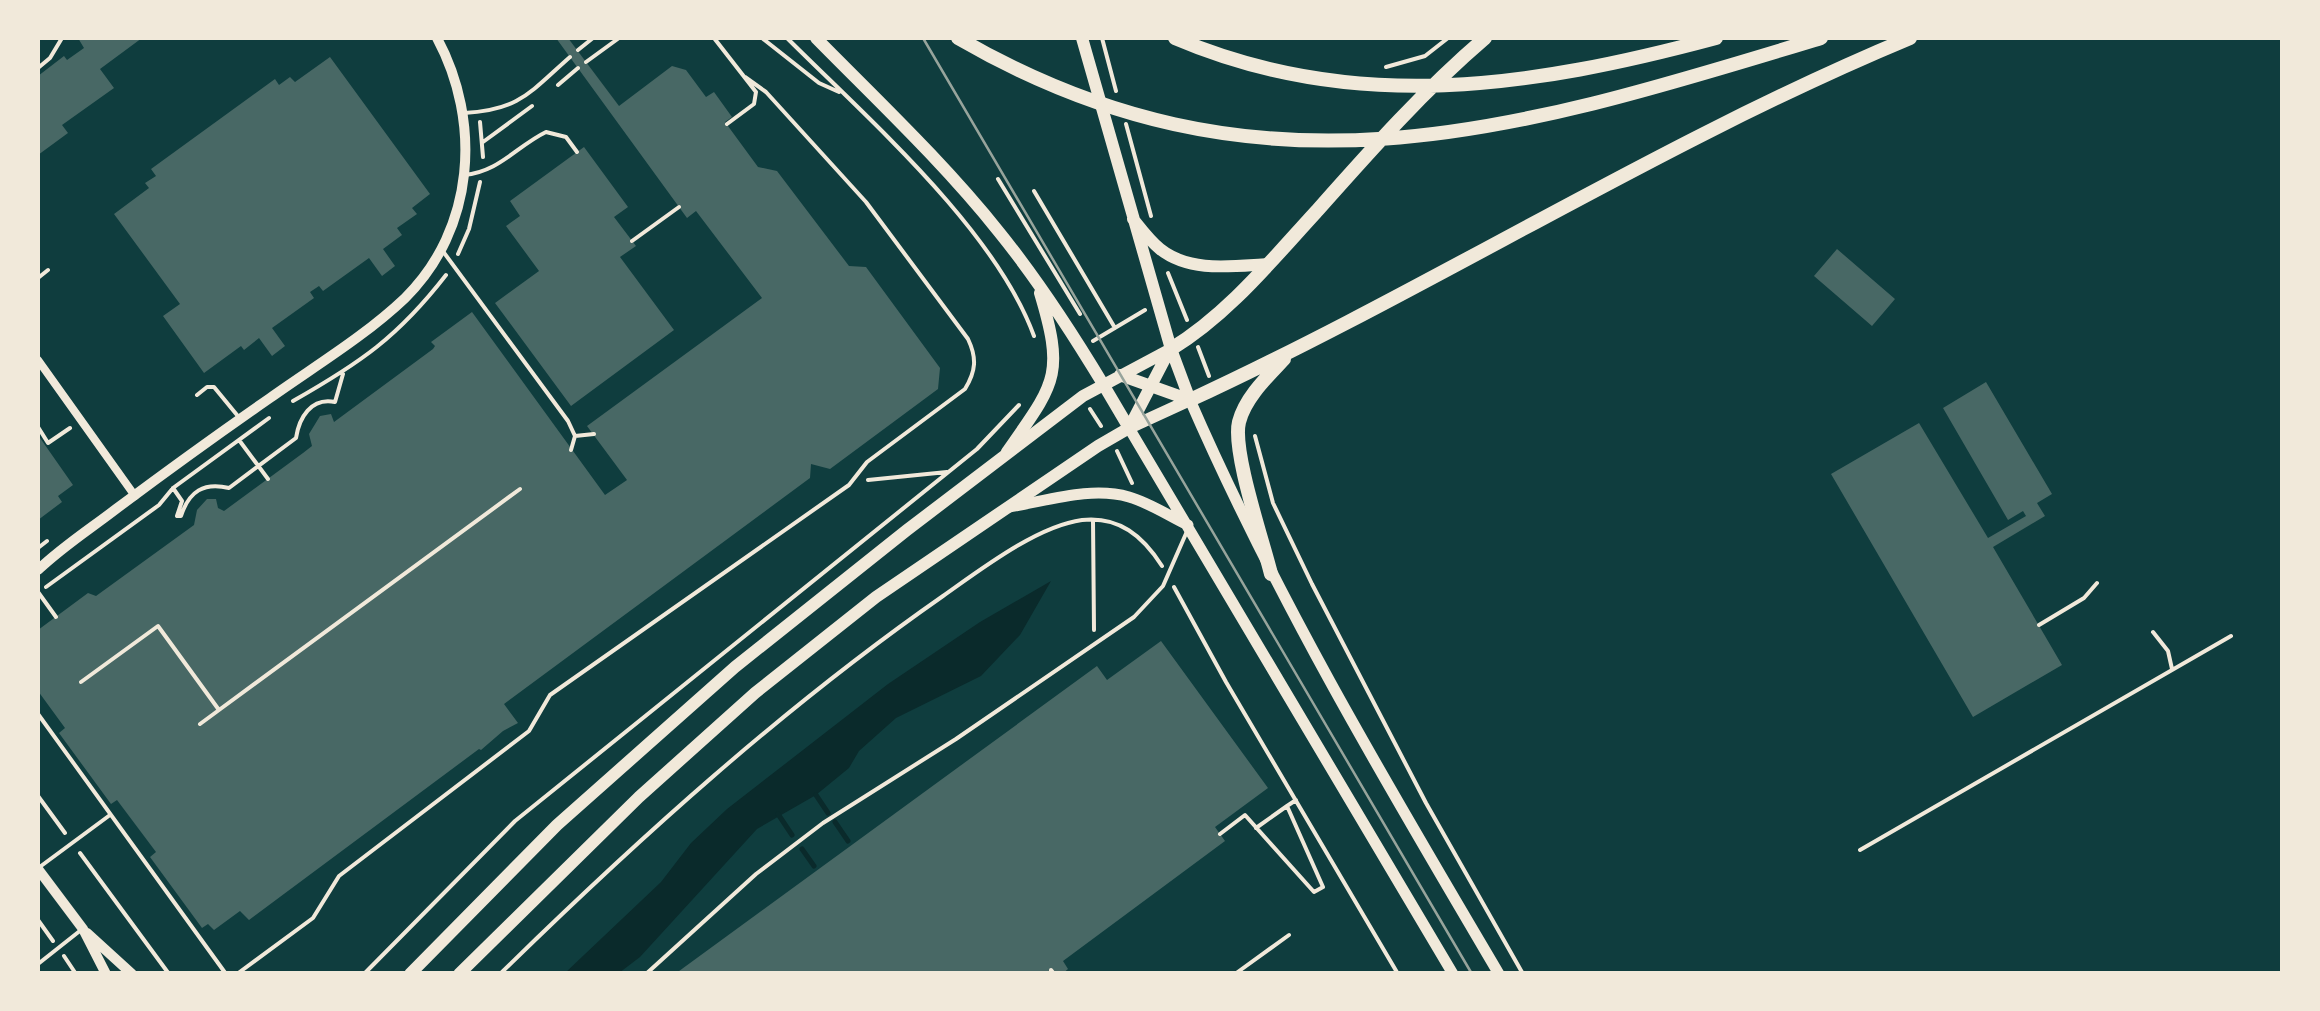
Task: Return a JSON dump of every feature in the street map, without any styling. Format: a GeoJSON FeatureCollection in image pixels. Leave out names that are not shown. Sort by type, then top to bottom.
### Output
{"type":"FeatureCollection","features":[{"type":"Feature","properties":{"kind":"highway"},"geometry":{"type":"LineString","coordinates":[[958,38],[1071,94],[1139,116],[1238,136],[1293,140],[1422,137],[1558,114],[1821,38]]}},
{"type":"Feature","properties":{"kind":"highway"},"geometry":{"type":"LineString","coordinates":[[1175,38],[1240,61],[1325,80],[1408,87],[1470,85],[1566,73],[1716,38]]}},
{"type":"Feature","properties":{"kind":"highway"},"geometry":{"type":"LineString","coordinates":[[1170,349],[1193,336],[1268,264],[1404,112],[1486,38]]}},
{"type":"Feature","properties":{"kind":"highway"},"geometry":{"type":"LineString","coordinates":[[1190,400],[1781,96],[1910,38]]}},
{"type":"Feature","properties":{"kind":"highway"},"geometry":{"type":"LineString","coordinates":[[1271,574],[1238,444],[1239,422],[1258,388],[1291,351]]}},
{"type":"Feature","properties":{"kind":"main road"},"geometry":{"type":"LineString","coordinates":[[816,38],[936,159],[1037,281],[1190,526],[1453,974]]}},
{"type":"Feature","properties":{"kind":"main road"},"geometry":{"type":"LineString","coordinates":[[1082,38],[1130,216],[1170,349],[1190,400],[1315,659],[1498,974]]}},
{"type":"Feature","properties":{"kind":"main road"},"geometry":{"type":"LineString","coordinates":[[1130,216],[1160,249],[1180,260],[1208,266],[1268,264]]}},
{"type":"Feature","properties":{"kind":"main road"},"geometry":{"type":"LineString","coordinates":[[1006,452],[1050,385],[1054,364],[1053,336],[1037,281]]}},
{"type":"Feature","properties":{"kind":"main road"},"geometry":{"type":"LineString","coordinates":[[410,974],[462,918],[621,765],[735,666],[1006,452],[1103,384],[1170,349]]}},
{"type":"Feature","properties":{"kind":"main road"},"geometry":{"type":"LineString","coordinates":[[1129,428],[1170,349]]}},
{"type":"Feature","properties":{"kind":"main road"},"geometry":{"type":"LineString","coordinates":[[1120,374],[1190,400]]}},
{"type":"Feature","properties":{"kind":"main road"},"geometry":{"type":"LineString","coordinates":[[459,974],[639,797],[740,705],[876,596],[1129,428],[1190,400]]}},
{"type":"Feature","properties":{"kind":"main road"},"geometry":{"type":"LineString","coordinates":[[1005,508],[1088,494],[1111,494],[1148,504],[1190,526]]}},
{"type":"Feature","properties":{"kind":"street"},"geometry":{"type":"LineString","coordinates":[[38,570],[386,315],[417,284],[442,250],[453,226],[464,176],[464,114],[458,86],[437,38]]}},
{"type":"Feature","properties":{"kind":"street"},"geometry":{"type":"LineString","coordinates":[[38,360],[135,496]]}},
{"type":"Feature","properties":{"kind":"street"},"geometry":{"type":"LineString","coordinates":[[38,869],[83,929],[106,974]]}},
{"type":"Feature","properties":{"kind":"street"},"geometry":{"type":"LineString","coordinates":[[83,929],[132,974]]}},
{"type":"Feature","properties":{"kind":"lane"},"geometry":{"type":"LineString","coordinates":[[578,50],[593,38]]}},
{"type":"Feature","properties":{"kind":"lane"},"geometry":{"type":"LineString","coordinates":[[714,38],[756,92],[757,99],[726,124]]}},
{"type":"Feature","properties":{"kind":"lane"},"geometry":{"type":"LineString","coordinates":[[464,114],[502,110],[570,57]]}},
{"type":"Feature","properties":{"kind":"lane"},"geometry":{"type":"LineString","coordinates":[[237,974],[313,918],[339,876],[529,731],[550,695],[848,485],[867,462],[965,389],[976,366],[968,339],[866,202],[766,92],[745,77]]}},
{"type":"Feature","properties":{"kind":"lane"},"geometry":{"type":"LineString","coordinates":[[464,176],[482,174],[546,132],[566,137],[578,152]]}},
{"type":"Feature","properties":{"kind":"lane"},"geometry":{"type":"LineString","coordinates":[[442,250],[568,421],[575,436],[572,450]]}},
{"type":"Feature","properties":{"kind":"lane"},"geometry":{"type":"LineString","coordinates":[[38,278],[48,270]]}},
{"type":"Feature","properties":{"kind":"lane"},"geometry":{"type":"LineString","coordinates":[[197,395],[214,388],[240,419]]}},
{"type":"Feature","properties":{"kind":"lane"},"geometry":{"type":"LineString","coordinates":[[575,436],[594,434]]}},
{"type":"Feature","properties":{"kind":"lane"},"geometry":{"type":"LineString","coordinates":[[200,724],[520,490]]}},
{"type":"Feature","properties":{"kind":"lane"},"geometry":{"type":"LineString","coordinates":[[646,974],[756,874],[822,823],[1094,647],[1141,611],[1163,586],[1190,526]]}},
{"type":"Feature","properties":{"kind":"lane"},"geometry":{"type":"LineString","coordinates":[[38,592],[56,617]]}},
{"type":"Feature","properties":{"kind":"lane"},"geometry":{"type":"LineString","coordinates":[[81,682],[158,626],[219,710]]}},
{"type":"Feature","properties":{"kind":"lane"},"geometry":{"type":"LineString","coordinates":[[38,714],[226,974]]}},
{"type":"Feature","properties":{"kind":"lane"},"geometry":{"type":"LineString","coordinates":[[38,869],[112,815]]}},
{"type":"Feature","properties":{"kind":"lane"},"geometry":{"type":"LineString","coordinates":[[38,964],[83,929]]}},
{"type":"Feature","properties":{"kind":"lane"},"geometry":{"type":"LineString","coordinates":[[1235,974],[1289,935]]}},
{"type":"Feature","properties":{"kind":"path"},"geometry":{"type":"LineString","coordinates":[[38,68],[50,58],[62,38]]}},
{"type":"Feature","properties":{"kind":"path"},"geometry":{"type":"LineString","coordinates":[[586,62],[619,38]]}},
{"type":"Feature","properties":{"kind":"path"},"geometry":{"type":"LineString","coordinates":[[762,38],[819,83],[842,92]]}},
{"type":"Feature","properties":{"kind":"path"},"geometry":{"type":"LineString","coordinates":[[787,38],[913,165],[975,235],[1002,270],[1036,344]]}},
{"type":"Feature","properties":{"kind":"path"},"geometry":{"type":"LineString","coordinates":[[1102,38],[1117,92]]}},
{"type":"Feature","properties":{"kind":"path"},"geometry":{"type":"LineString","coordinates":[[1372,68],[1407,64],[1448,38]]}},
{"type":"Feature","properties":{"kind":"path"},"geometry":{"type":"LineString","coordinates":[[1122,110],[1152,218]]}},
{"type":"Feature","properties":{"kind":"path"},"geometry":{"type":"LineString","coordinates":[[998,180],[1086,324]]}},
{"type":"Feature","properties":{"kind":"path"},"geometry":{"type":"LineString","coordinates":[[1034,191],[1116,328]]}},
{"type":"Feature","properties":{"kind":"path"},"geometry":{"type":"LineString","coordinates":[[632,241],[678,207]]}},
{"type":"Feature","properties":{"kind":"path"},"geometry":{"type":"LineString","coordinates":[[1160,249],[1215,388]]}},
{"type":"Feature","properties":{"kind":"path"},"geometry":{"type":"LineString","coordinates":[[1082,348],[1175,292]]}},
{"type":"Feature","properties":{"kind":"path"},"geometry":{"type":"LineString","coordinates":[[173,488],[182,501],[177,516],[181,516],[184,505],[201,487],[213,484],[229,488],[296,438],[298,426],[314,404],[334,402],[343,374]]}},
{"type":"Feature","properties":{"kind":"path"},"geometry":{"type":"LineString","coordinates":[[364,974],[515,821],[948,472],[1000,428],[1023,400]]}},
{"type":"Feature","properties":{"kind":"path"},"geometry":{"type":"LineString","coordinates":[[1239,422],[1253,431],[1258,441],[1273,502],[1312,584],[1426,804],[1523,974]]}},
{"type":"Feature","properties":{"kind":"path"},"geometry":{"type":"LineString","coordinates":[[38,428],[48,443],[58,436]]}},
{"type":"Feature","properties":{"kind":"path"},"geometry":{"type":"LineString","coordinates":[[239,440],[268,478]]}},
{"type":"Feature","properties":{"kind":"path"},"geometry":{"type":"LineString","coordinates":[[848,485],[948,472]]}},
{"type":"Feature","properties":{"kind":"path"},"geometry":{"type":"LineString","coordinates":[[1093,520],[1094,647]]}},
{"type":"Feature","properties":{"kind":"path"},"geometry":{"type":"LineString","coordinates":[[500,974],[734,758],[898,627],[1032,540],[1062,525],[1093,520],[1108,521],[1134,532],[1167,574],[1398,974]]}},
{"type":"Feature","properties":{"kind":"path"},"geometry":{"type":"LineString","coordinates":[[2039,625],[2084,598],[2097,583]]}},
{"type":"Feature","properties":{"kind":"path"},"geometry":{"type":"LineString","coordinates":[[2154,632],[2168,651],[2172,669]]}},
{"type":"Feature","properties":{"kind":"path"},"geometry":{"type":"LineString","coordinates":[[1860,850],[2231,636]]}},
{"type":"Feature","properties":{"kind":"path"},"geometry":{"type":"LineString","coordinates":[[38,796],[169,974]]}},
{"type":"Feature","properties":{"kind":"path"},"geometry":{"type":"LineString","coordinates":[[1256,828],[1296,800]]}},
{"type":"Feature","properties":{"kind":"path"},"geometry":{"type":"LineString","coordinates":[[1220,834],[1246,815],[1314,892],[1323,887],[1287,806]]}},
{"type":"Feature","properties":{"kind":"water"},"geometry":{"type":"Polygon","coordinates":[[[1051,581],[1020,635],[981,676],[896,718],[859,751],[849,768],[816,795],[757,829],[640,957],[619,973],[565,973],[661,882],[691,843],[727,809],[888,684],[980,622],[1051,581]]]}},
{"type":"Feature","properties":{"kind":"building"},"geometry":{"type":"Polygon","coordinates":[[[78,38],[142,38],[100,69],[114,88],[62,125],[68,133],[38,155],[38,76],[64,56],[67,60],[84,48],[78,38]]]}},
{"type":"Feature","properties":{"kind":"building"},"geometry":{"type":"Polygon","coordinates":[[[556,38],[568,38],[619,106],[672,66],[686,70],[706,97],[714,92],[732,117],[725,122],[758,167],[777,171],[849,266],[866,267],[940,368],[938,389],[830,469],[811,464],[810,478],[504,704],[518,723],[249,920],[240,911],[214,930],[208,924],[202,928],[150,857],[156,852],[117,800],[111,804],[59,733],[65,728],[38,691],[38,630],[88,593],[96,596],[194,525],[197,510],[207,499],[216,499],[218,508],[224,511],[312,446],[309,434],[320,416],[331,414],[334,422],[433,349],[431,342],[472,312],[605,495],[627,480],[587,426],[762,298],[696,211],[687,218],[556,38]]]}},
{"type":"Feature","properties":{"kind":"building"},"geometry":{"type":"Polygon","coordinates":[[[330,57],[430,194],[412,208],[417,214],[397,228],[402,235],[383,249],[395,266],[382,276],[369,258],[323,291],[319,286],[310,292],[314,298],[272,328],[285,346],[272,356],[259,338],[204,373],[163,316],[180,304],[114,214],[149,188],[145,183],[156,176],[151,169],[275,79],[279,85],[290,77],[295,82],[330,57]]]}},
{"type":"Feature","properties":{"kind":"building"},"geometry":{"type":"Polygon","coordinates":[[[584,147],[628,207],[614,217],[636,246],[620,257],[674,330],[571,406],[495,303],[539,271],[506,226],[520,216],[510,201],[584,147]]]}},
{"type":"Feature","properties":{"kind":"building"},"geometry":{"type":"Polygon","coordinates":[[[1837,249],[1895,299],[1872,326],[1814,276],[1837,249]]]}},
{"type":"Feature","properties":{"kind":"building"},"geometry":{"type":"Polygon","coordinates":[[[1986,382],[2052,494],[2037,503],[2045,516],[1993,547],[2062,665],[1973,717],[1831,474],[1919,423],[1988,538],[2026,516],[2023,511],[2008,520],[1943,408],[1986,382]]]}},
{"type":"Feature","properties":{"kind":"building"},"geometry":{"type":"Polygon","coordinates":[[[38,435],[73,485],[58,496],[62,502],[38,520],[38,435]]]}},
{"type":"Feature","properties":{"kind":"building"},"geometry":{"type":"Polygon","coordinates":[[[1161,641],[1268,788],[1215,827],[1225,841],[1063,961],[1068,969],[1062,974],[675,974],[1097,666],[1107,680],[1161,641]]]}},
{"type":"Feature","properties":{"kind":"waterway"},"geometry":{"type":"LineString","coordinates":[[816,795],[828,813]]}},
{"type":"Feature","properties":{"kind":"waterway"},"geometry":{"type":"LineString","coordinates":[[778,814],[792,835]]}},
{"type":"Feature","properties":{"kind":"waterway"},"geometry":{"type":"LineString","coordinates":[[835,822],[848,841]]}},
{"type":"Feature","properties":{"kind":"waterway"},"geometry":{"type":"LineString","coordinates":[[802,849],[814,866]]}},
{"type":"Feature","properties":{"kind":"tram line"},"geometry":{"type":"LineString","coordinates":[[923,38],[1472,974]]}}]}
